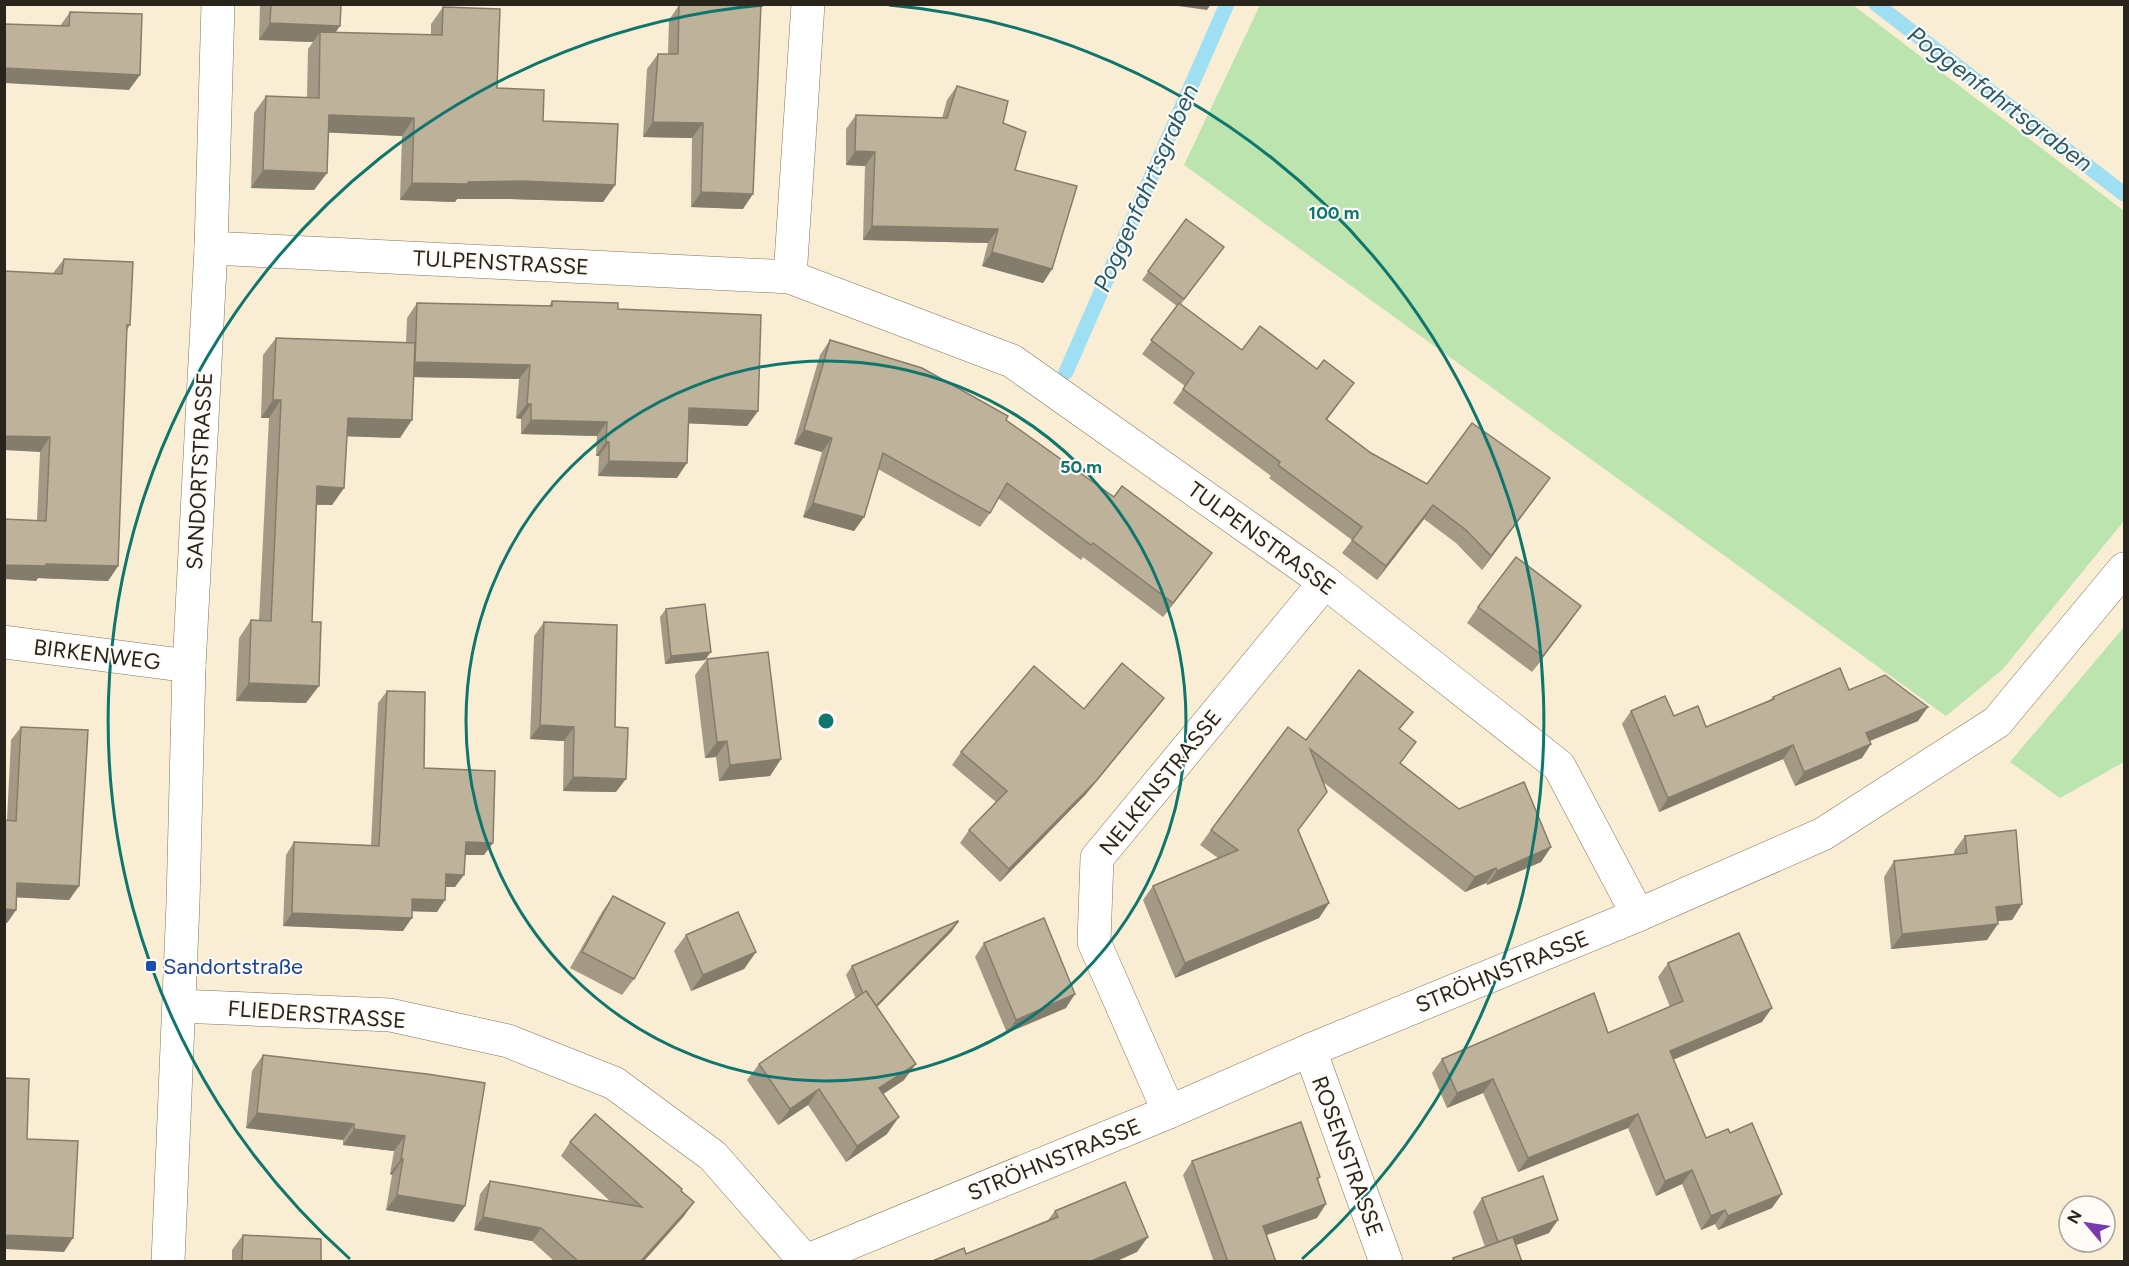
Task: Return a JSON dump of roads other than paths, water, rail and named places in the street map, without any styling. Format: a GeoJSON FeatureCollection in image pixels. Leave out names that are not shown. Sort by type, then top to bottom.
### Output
{"type":"FeatureCollection","features":[{"type":"Feature","properties":{"kind":"street","name":"SANDORTSTRASSE"},"geometry":{"type":"LineString","coordinates":[[168,1262],[179,1005],[189,666],[211,248],[218,4]]}},
{"type":"Feature","properties":{"kind":"street"},"geometry":{"type":"LineString","coordinates":[[790,277],[808,4]]}},
{"type":"Feature","properties":{"kind":"street","name":"TULPENSTRASSE"},"geometry":{"type":"LineString","coordinates":[[211,248],[790,277],[1012,361],[1325,582],[1559,766],[1638,915]]}},
{"type":"Feature","properties":{"kind":"street","name":"STRÖHNSTRASSE"},"geometry":{"type":"LineString","coordinates":[[806,1261],[1169,1112],[1310,1050],[1638,915],[1823,834],[1996,722],[2124,569]]}},
{"type":"Feature","properties":{"kind":"street","name":"NELKENSTRASSE"},"geometry":{"type":"LineString","coordinates":[[1169,1112],[1094,942],[1097,858],[1325,582]]}},
{"type":"Feature","properties":{"kind":"street","name":"BIRKENWEG"},"geometry":{"type":"LineString","coordinates":[[4,642],[189,666]]}},
{"type":"Feature","properties":{"kind":"street","name":"FLIEDERSTRASSE"},"geometry":{"type":"LineString","coordinates":[[179,1005],[390,1015],[508,1041],[614,1083],[713,1156],[806,1261]]}},
{"type":"Feature","properties":{"kind":"street","name":"ROSENSTRASSE"},"geometry":{"type":"LineString","coordinates":[[1310,1050],[1386,1262]]}},
{"type":"Feature","properties":{"kind":"waterway","name":"Poggenfahrtsgraben"},"geometry":{"type":"LineString","coordinates":[[1066,372],[1227,4]]}},
{"type":"Feature","properties":{"kind":"waterway","name":"Poggenfahrtsgraben"},"geometry":{"type":"LineString","coordinates":[[1876,4],[2124,194]]}},
{"type":"Feature","properties":{"kind":"place","name":"Sandortstraße"},"geometry":{"type":"Point","coordinates":[151,966]}}]}
